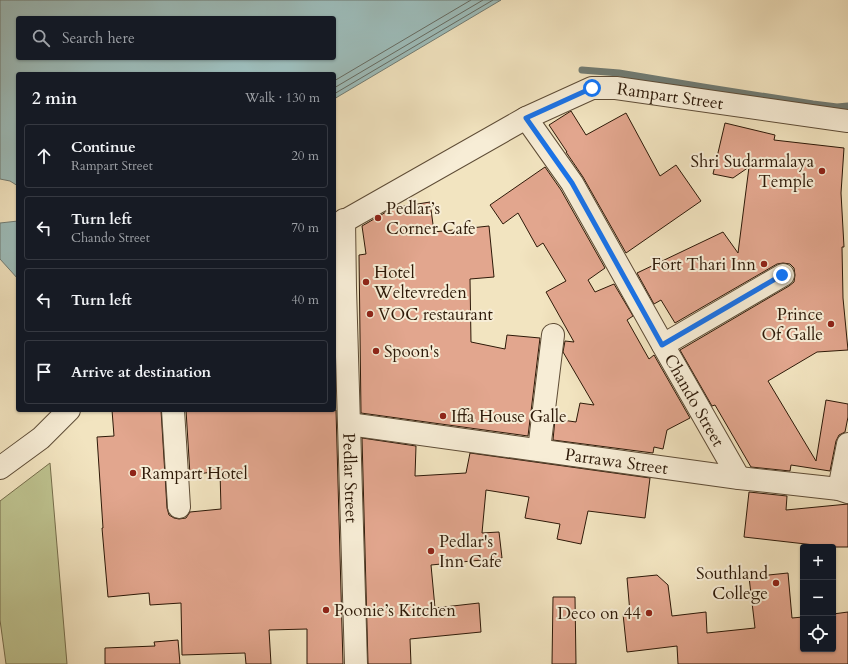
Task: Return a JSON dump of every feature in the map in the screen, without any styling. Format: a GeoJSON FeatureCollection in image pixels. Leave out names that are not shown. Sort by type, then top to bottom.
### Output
{"type":"FeatureCollection","features":[{"type":"Feature","properties":{"kind":"street","name":"Rampart Street"},"geometry":{"type":"LineString","coordinates":[[339,223],[526,118],[592,88],[608,88],[663,94],[848,121]]}},
{"type":"Feature","properties":{"kind":"street","name":"Chando Street"},"geometry":{"type":"LineString","coordinates":[[526,118],[572,183],[662,345],[739,478]]}},
{"type":"Feature","properties":{"kind":"street","name":"Pedlar Street"},"geometry":{"type":"LineString","coordinates":[[339,223],[349,424],[356,664]]}},
{"type":"Feature","properties":{"kind":"street"},"geometry":{"type":"LineString","coordinates":[[662,345],[782,275]]}},
{"type":"Feature","properties":{"kind":"street"},"geometry":{"type":"LineString","coordinates":[[539,450],[553,335]]}},
{"type":"Feature","properties":{"kind":"street"},"geometry":{"type":"LineString","coordinates":[[0,468],[41,438],[67,412]]}},
{"type":"Feature","properties":{"kind":"street"},"geometry":{"type":"LineString","coordinates":[[173,412],[179,507]]}},
{"type":"Feature","properties":{"kind":"street","name":"Parrawa Street"},"geometry":{"type":"LineString","coordinates":[[349,424],[739,478],[844,490],[848,444]]}},
{"type":"Feature","properties":{"kind":"green space"},"geometry":{"type":"Polygon","coordinates":[[[50,463],[67,664],[6,664],[0,620],[0,501],[50,463]]]}},
{"type":"Feature","properties":{"kind":"water"},"geometry":{"type":"Polygon","coordinates":[[[0,0],[501,0],[336,98],[336,72],[16,72],[16,185],[10,181],[0,179],[0,0]]]}},
{"type":"Feature","properties":{"kind":"water"},"geometry":{"type":"Polygon","coordinates":[[[16,221],[16,277],[0,259],[0,223],[16,221]]]}},
{"type":"Feature","properties":{"kind":"building"},"geometry":{"type":"Polygon","coordinates":[[[571,111],[586,135],[626,113],[660,176],[676,165],[701,201],[626,253],[583,177],[549,125],[571,111]]]}},
{"type":"Feature","properties":{"kind":"building"},"geometry":{"type":"Polygon","coordinates":[[[725,123],[775,135],[774,140],[844,148],[841,193],[844,247],[842,247],[843,298],[848,350],[817,352],[768,381],[816,461],[826,400],[848,404],[848,417],[845,432],[839,435],[836,441],[830,471],[791,465],[790,471],[751,467],[715,405],[712,406],[680,350],[789,286],[794,282],[794,268],[790,264],[777,264],[675,323],[661,300],[654,304],[637,273],[723,232],[738,253],[749,167],[733,178],[713,174],[725,123]]]}},
{"type":"Feature","properties":{"kind":"building"},"geometry":{"type":"Polygon","coordinates":[[[545,167],[561,190],[605,268],[588,280],[595,292],[614,284],[633,316],[627,320],[649,359],[654,355],[690,418],[667,430],[663,449],[654,447],[653,453],[553,440],[555,419],[576,422],[580,403],[594,405],[563,352],[565,341],[574,342],[546,292],[566,281],[543,243],[537,247],[518,213],[503,224],[490,205],[545,167]]]}},
{"type":"Feature","properties":{"kind":"building"},"geometry":{"type":"Polygon","coordinates":[[[430,202],[434,232],[489,226],[494,277],[470,279],[471,342],[505,349],[507,335],[540,338],[528,436],[361,413],[359,255],[366,254],[362,226],[393,208],[430,202]]]}},
{"type":"Feature","properties":{"kind":"building"},"geometry":{"type":"Polygon","coordinates":[[[336,410],[343,664],[307,664],[307,629],[269,630],[271,664],[246,664],[245,653],[182,655],[181,603],[150,605],[149,593],[108,597],[102,528],[97,437],[114,436],[112,412],[161,412],[167,508],[169,515],[179,519],[186,518],[190,512],[221,509],[220,471],[190,475],[186,412],[336,412],[336,410]]]}},
{"type":"Feature","properties":{"kind":"building"},"geometry":{"type":"Polygon","coordinates":[[[362,438],[416,446],[415,476],[466,473],[470,453],[650,478],[645,518],[588,511],[581,544],[557,539],[560,524],[525,518],[529,497],[486,490],[482,533],[499,532],[502,558],[431,565],[435,608],[479,603],[481,632],[410,639],[411,664],[368,664],[362,438]]]}},
{"type":"Feature","properties":{"kind":"building"},"geometry":{"type":"Polygon","coordinates":[[[749,492],[787,496],[786,510],[848,504],[848,547],[836,547],[836,544],[806,544],[744,537],[749,492]]]}},
{"type":"Feature","properties":{"kind":"building"},"geometry":{"type":"Polygon","coordinates":[[[788,573],[792,618],[800,617],[800,652],[836,652],[836,614],[848,612],[848,664],[678,664],[677,646],[627,652],[623,614],[630,613],[627,578],[657,575],[668,585],[672,616],[706,612],[707,633],[755,628],[749,577],[788,573]]]}},
{"type":"Feature","properties":{"kind":"building"},"geometry":{"type":"Polygon","coordinates":[[[553,597],[575,597],[576,664],[552,664],[553,597]]]}},
{"type":"Feature","properties":{"kind":"building"},"geometry":{"type":"Polygon","coordinates":[[[178,640],[180,664],[105,664],[105,648],[155,646],[154,642],[178,640]]]}},
{"type":"Feature","properties":{"kind":"waterway"},"geometry":{"type":"LineString","coordinates":[[582,70],[619,73],[813,104],[837,107],[848,106]]}},
{"type":"Feature","properties":{"kind":"place","name":"Shri Sudarmalaya Temple"},"geometry":{"type":"Point","coordinates":[822,171]}},
{"type":"Feature","properties":{"kind":"place","name":"Pedlar’s Corner Cafe"},"geometry":{"type":"Point","coordinates":[378,218]}},
{"type":"Feature","properties":{"kind":"place","name":"Fort Thari Inn"},"geometry":{"type":"Point","coordinates":[764,264]}},
{"type":"Feature","properties":{"kind":"place","name":"Hotel Weltevreden"},"geometry":{"type":"Point","coordinates":[366,282]}},
{"type":"Feature","properties":{"kind":"place","name":"VOC restaurant"},"geometry":{"type":"Point","coordinates":[370,314]}},
{"type":"Feature","properties":{"kind":"place","name":"Prince Of Galle"},"geometry":{"type":"Point","coordinates":[831,324]}},
{"type":"Feature","properties":{"kind":"place","name":"Spoon's"},"geometry":{"type":"Point","coordinates":[376,351]}},
{"type":"Feature","properties":{"kind":"place","name":"Iffa House Galle"},"geometry":{"type":"Point","coordinates":[443,416]}},
{"type":"Feature","properties":{"kind":"place","name":"Rampart Hotel"},"geometry":{"type":"Point","coordinates":[133,473]}},
{"type":"Feature","properties":{"kind":"place","name":"Pedlar's Inn Cafe"},"geometry":{"type":"Point","coordinates":[431,551]}},
{"type":"Feature","properties":{"kind":"place","name":"Southland College"},"geometry":{"type":"Point","coordinates":[776,583]}},
{"type":"Feature","properties":{"kind":"place","name":"Poonie’s Kitchen"},"geometry":{"type":"Point","coordinates":[326,610]}},
{"type":"Feature","properties":{"kind":"place","name":"Deco on 44"},"geometry":{"type":"Point","coordinates":[649,613]}},
{"type":"Feature","properties":{"kind":"route"},"geometry":{"type":"LineString","coordinates":[[592,88],[526,118],[572,183],[662,345],[782,275]]}}]}
